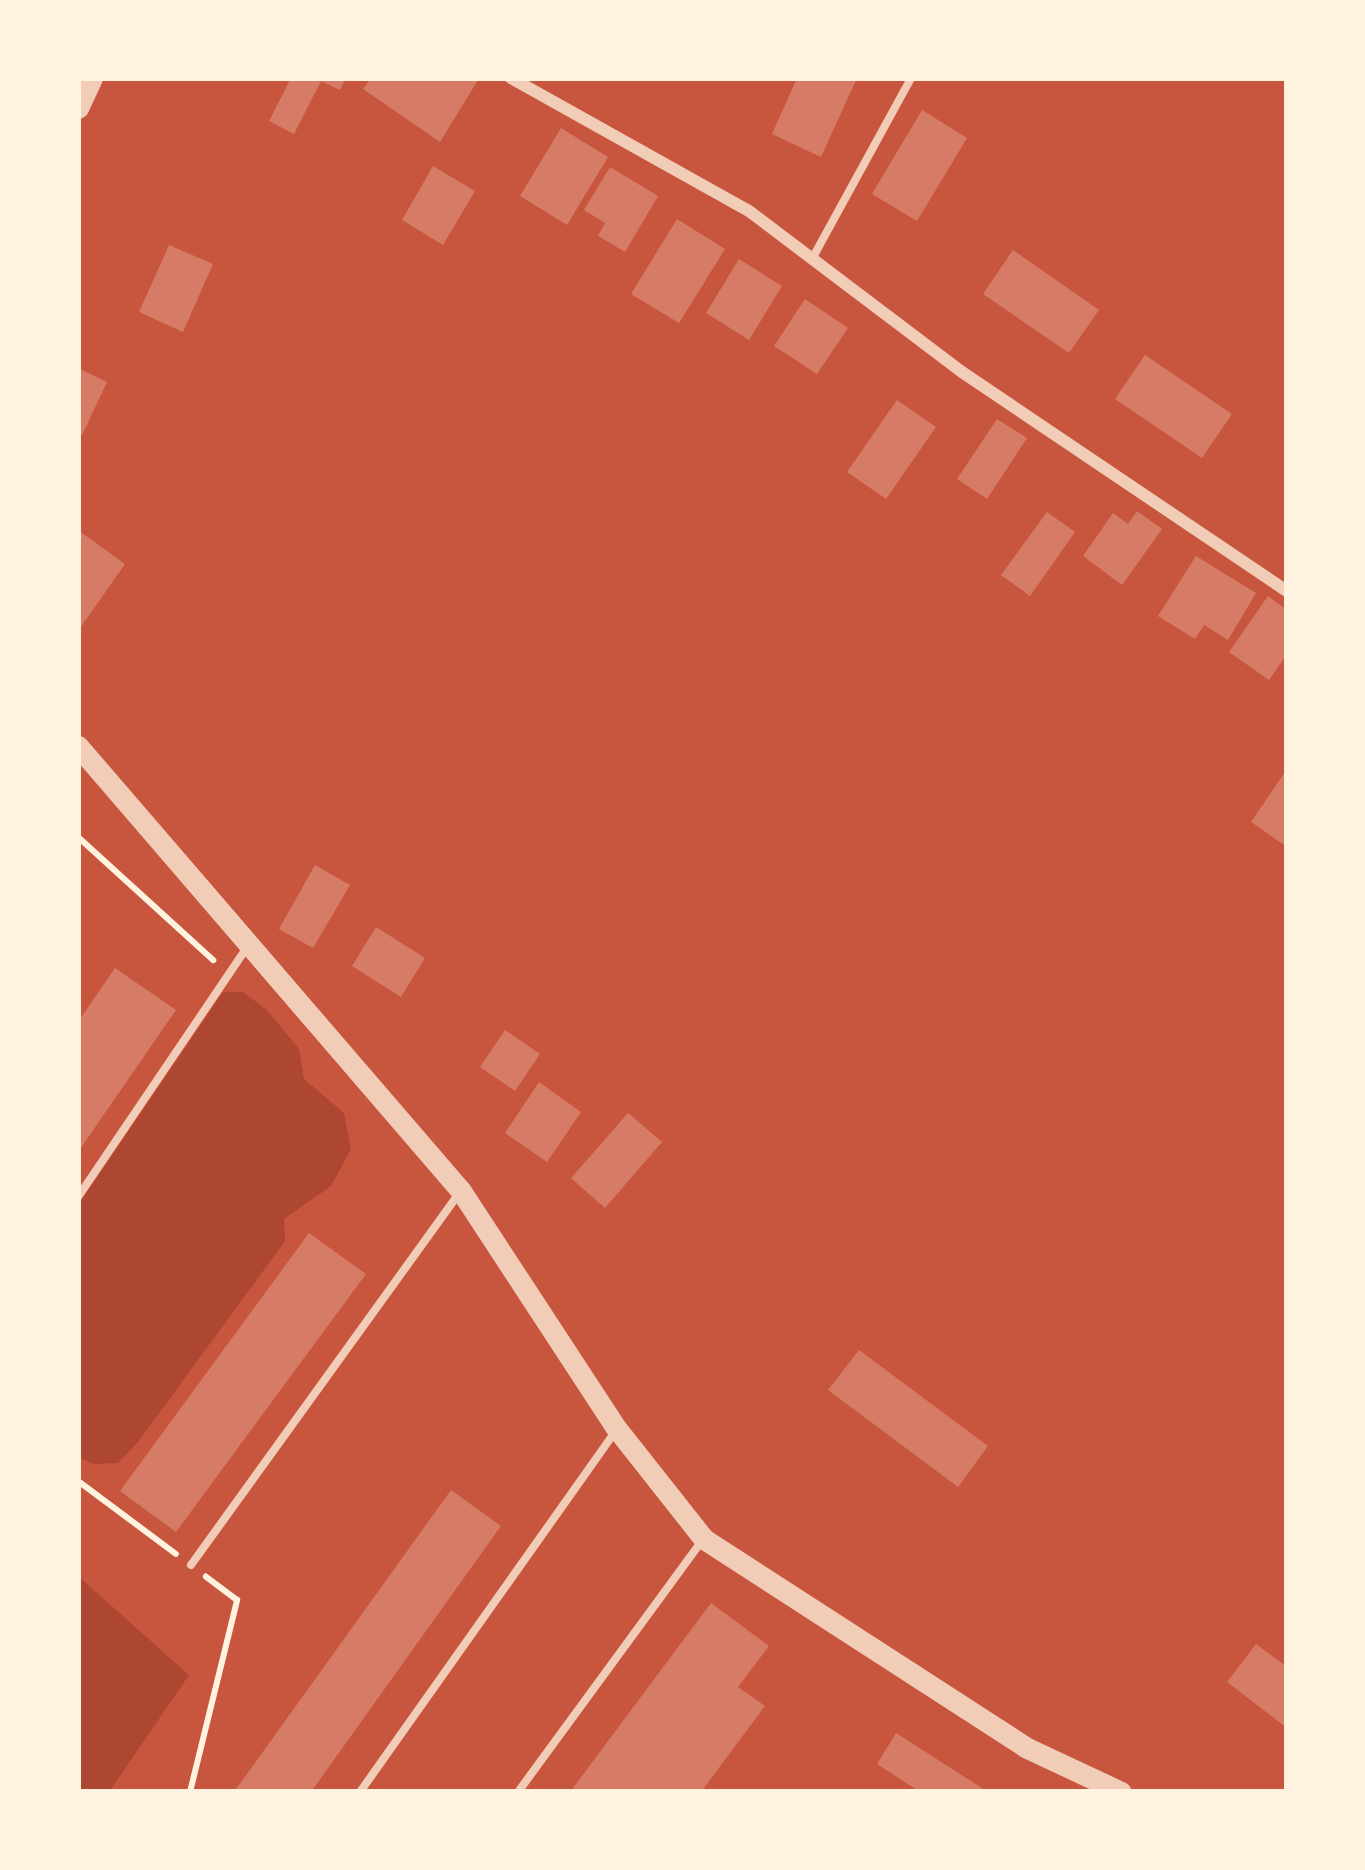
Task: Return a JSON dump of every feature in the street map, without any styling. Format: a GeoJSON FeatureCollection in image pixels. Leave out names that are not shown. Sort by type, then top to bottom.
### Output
{"type":"FeatureCollection","features":[{"type":"Feature","properties":{"kind":"street"},"geometry":{"type":"LineString","coordinates":[[78,108],[92,78]]}},
{"type":"Feature","properties":{"kind":"street"},"geometry":{"type":"LineString","coordinates":[[511,78],[749,212],[812,261],[1287,591]]}},
{"type":"Feature","properties":{"kind":"street"},"geometry":{"type":"LineString","coordinates":[[78,746],[253,940],[461,1191],[617,1429],[704,1538],[1025,1747],[1120,1792]]}},
{"type":"Feature","properties":{"kind":"lane"},"geometry":{"type":"LineString","coordinates":[[812,261],[911,78]]}},
{"type":"Feature","properties":{"kind":"lane"},"geometry":{"type":"LineString","coordinates":[[78,1196],[253,940]]}},
{"type":"Feature","properties":{"kind":"lane"},"geometry":{"type":"LineString","coordinates":[[191,1565],[461,1191]]}},
{"type":"Feature","properties":{"kind":"lane"},"geometry":{"type":"LineString","coordinates":[[360,1792],[617,1429]]}},
{"type":"Feature","properties":{"kind":"lane"},"geometry":{"type":"LineString","coordinates":[[518,1792],[704,1538]]}},
{"type":"Feature","properties":{"kind":"path"},"geometry":{"type":"LineString","coordinates":[[78,837],[229,975]]}},
{"type":"Feature","properties":{"kind":"path"},"geometry":{"type":"LineString","coordinates":[[78,1481],[237,1600],[190,1792]]}},
{"type":"Feature","properties":{"kind":"shaded area"},"geometry":{"type":"Polygon","coordinates":[[[223,992],[243,992],[267,1010],[299,1049],[304,1079],[344,1113],[351,1149],[331,1186],[284,1219],[285,1241],[138,1442],[118,1463],[93,1464],[78,1457],[78,1205],[223,992]]]}},
{"type":"Feature","properties":{"kind":"shaded area"},"geometry":{"type":"Polygon","coordinates":[[[78,1576],[189,1675],[109,1792],[78,1792],[78,1576]]]}},
{"type":"Feature","properties":{"kind":"building"},"geometry":{"type":"Polygon","coordinates":[[[291,78],[346,78],[340,90],[321,81],[294,134],[269,121],[291,78]]]}},
{"type":"Feature","properties":{"kind":"building"},"geometry":{"type":"Polygon","coordinates":[[[371,78],[478,80],[440,142],[363,89],[371,78]]]}},
{"type":"Feature","properties":{"kind":"building"},"geometry":{"type":"Polygon","coordinates":[[[797,78],[857,78],[821,157],[772,134],[797,78]]]}},
{"type":"Feature","properties":{"kind":"building"},"geometry":{"type":"Polygon","coordinates":[[[922,110],[967,138],[917,221],[872,194],[922,110]]]}},
{"type":"Feature","properties":{"kind":"building"},"geometry":{"type":"Polygon","coordinates":[[[561,128],[608,157],[567,225],[520,196],[561,128]]]}},
{"type":"Feature","properties":{"kind":"building"},"geometry":{"type":"Polygon","coordinates":[[[433,166],[475,191],[443,245],[402,220],[433,166]]]}},
{"type":"Feature","properties":{"kind":"building"},"geometry":{"type":"Polygon","coordinates":[[[610,167],[658,196],[625,252],[598,236],[605,223],[584,210],[610,167]]]}},
{"type":"Feature","properties":{"kind":"building"},"geometry":{"type":"Polygon","coordinates":[[[677,219],[725,249],[679,323],[631,294],[677,219]]]}},
{"type":"Feature","properties":{"kind":"building"},"geometry":{"type":"Polygon","coordinates":[[[169,245],[213,264],[183,332],[139,312],[169,245]]]}},
{"type":"Feature","properties":{"kind":"building"},"geometry":{"type":"Polygon","coordinates":[[[1013,250],[1099,310],[1069,353],[983,294],[1013,250]]]}},
{"type":"Feature","properties":{"kind":"building"},"geometry":{"type":"Polygon","coordinates":[[[739,259],[782,286],[749,340],[706,313],[739,259]]]}},
{"type":"Feature","properties":{"kind":"building"},"geometry":{"type":"Polygon","coordinates":[[[805,299],[848,328],[817,374],[774,346],[805,299]]]}},
{"type":"Feature","properties":{"kind":"building"},"geometry":{"type":"Polygon","coordinates":[[[1145,355],[1232,414],[1202,458],[1115,399],[1145,355]]]}},
{"type":"Feature","properties":{"kind":"building"},"geometry":{"type":"Polygon","coordinates":[[[78,368],[107,382],[82,435],[78,433],[78,368]]]}},
{"type":"Feature","properties":{"kind":"building"},"geometry":{"type":"Polygon","coordinates":[[[897,400],[936,427],[886,499],[847,472],[897,400]]]}},
{"type":"Feature","properties":{"kind":"building"},"geometry":{"type":"Polygon","coordinates":[[[997,419],[1027,438],[987,499],[957,479],[997,419]]]}},
{"type":"Feature","properties":{"kind":"building"},"geometry":{"type":"Polygon","coordinates":[[[1137,511],[1162,529],[1122,585],[1083,556],[1113,513],[1128,524],[1137,511]]]}},
{"type":"Feature","properties":{"kind":"building"},"geometry":{"type":"Polygon","coordinates":[[[1047,512],[1075,532],[1030,596],[1001,575],[1047,512]]]}},
{"type":"Feature","properties":{"kind":"building"},"geometry":{"type":"Polygon","coordinates":[[[78,530],[125,564],[78,631],[78,530]]]}},
{"type":"Feature","properties":{"kind":"building"},"geometry":{"type":"Polygon","coordinates":[[[1196,556],[1256,593],[1228,640],[1204,625],[1195,639],[1158,616],[1196,556]]]}},
{"type":"Feature","properties":{"kind":"building"},"geometry":{"type":"Polygon","coordinates":[[[1268,596],[1287,610],[1287,654],[1269,680],[1229,652],[1268,596]]]}},
{"type":"Feature","properties":{"kind":"building"},"geometry":{"type":"Polygon","coordinates":[[[1287,769],[1287,847],[1251,822],[1287,769]]]}},
{"type":"Feature","properties":{"kind":"building"},"geometry":{"type":"Polygon","coordinates":[[[315,865],[350,885],[313,948],[279,929],[315,865]]]}},
{"type":"Feature","properties":{"kind":"building"},"geometry":{"type":"Polygon","coordinates":[[[376,927],[425,958],[401,997],[352,966],[376,927]]]}},
{"type":"Feature","properties":{"kind":"building"},"geometry":{"type":"Polygon","coordinates":[[[115,968],[176,1010],[78,1152],[78,1022],[115,968]]]}},
{"type":"Feature","properties":{"kind":"building"},"geometry":{"type":"Polygon","coordinates":[[[505,1030],[540,1054],[515,1091],[480,1067],[505,1030]]]}},
{"type":"Feature","properties":{"kind":"building"},"geometry":{"type":"Polygon","coordinates":[[[539,1082],[581,1112],[547,1162],[505,1133],[539,1082]]]}},
{"type":"Feature","properties":{"kind":"building"},"geometry":{"type":"Polygon","coordinates":[[[628,1113],[662,1142],[605,1208],[571,1178],[628,1113]]]}},
{"type":"Feature","properties":{"kind":"building"},"geometry":{"type":"Polygon","coordinates":[[[309,1233],[366,1274],[176,1532],[120,1491],[309,1233]]]}},
{"type":"Feature","properties":{"kind":"building"},"geometry":{"type":"Polygon","coordinates":[[[859,1350],[988,1446],[958,1487],[828,1390],[859,1350]]]}},
{"type":"Feature","properties":{"kind":"building"},"geometry":{"type":"Polygon","coordinates":[[[451,1490],[501,1526],[311,1792],[234,1792],[451,1490]]]}},
{"type":"Feature","properties":{"kind":"building"},"geometry":{"type":"Polygon","coordinates":[[[711,1603],[769,1646],[738,1687],[765,1706],[701,1792],[570,1792],[711,1603]]]}},
{"type":"Feature","properties":{"kind":"building"},"geometry":{"type":"Polygon","coordinates":[[[1256,1644],[1287,1667],[1287,1728],[1227,1682],[1256,1644]]]}},
{"type":"Feature","properties":{"kind":"building"},"geometry":{"type":"Polygon","coordinates":[[[896,1733],[988,1792],[920,1792],[877,1764],[896,1733]]]}}]}
